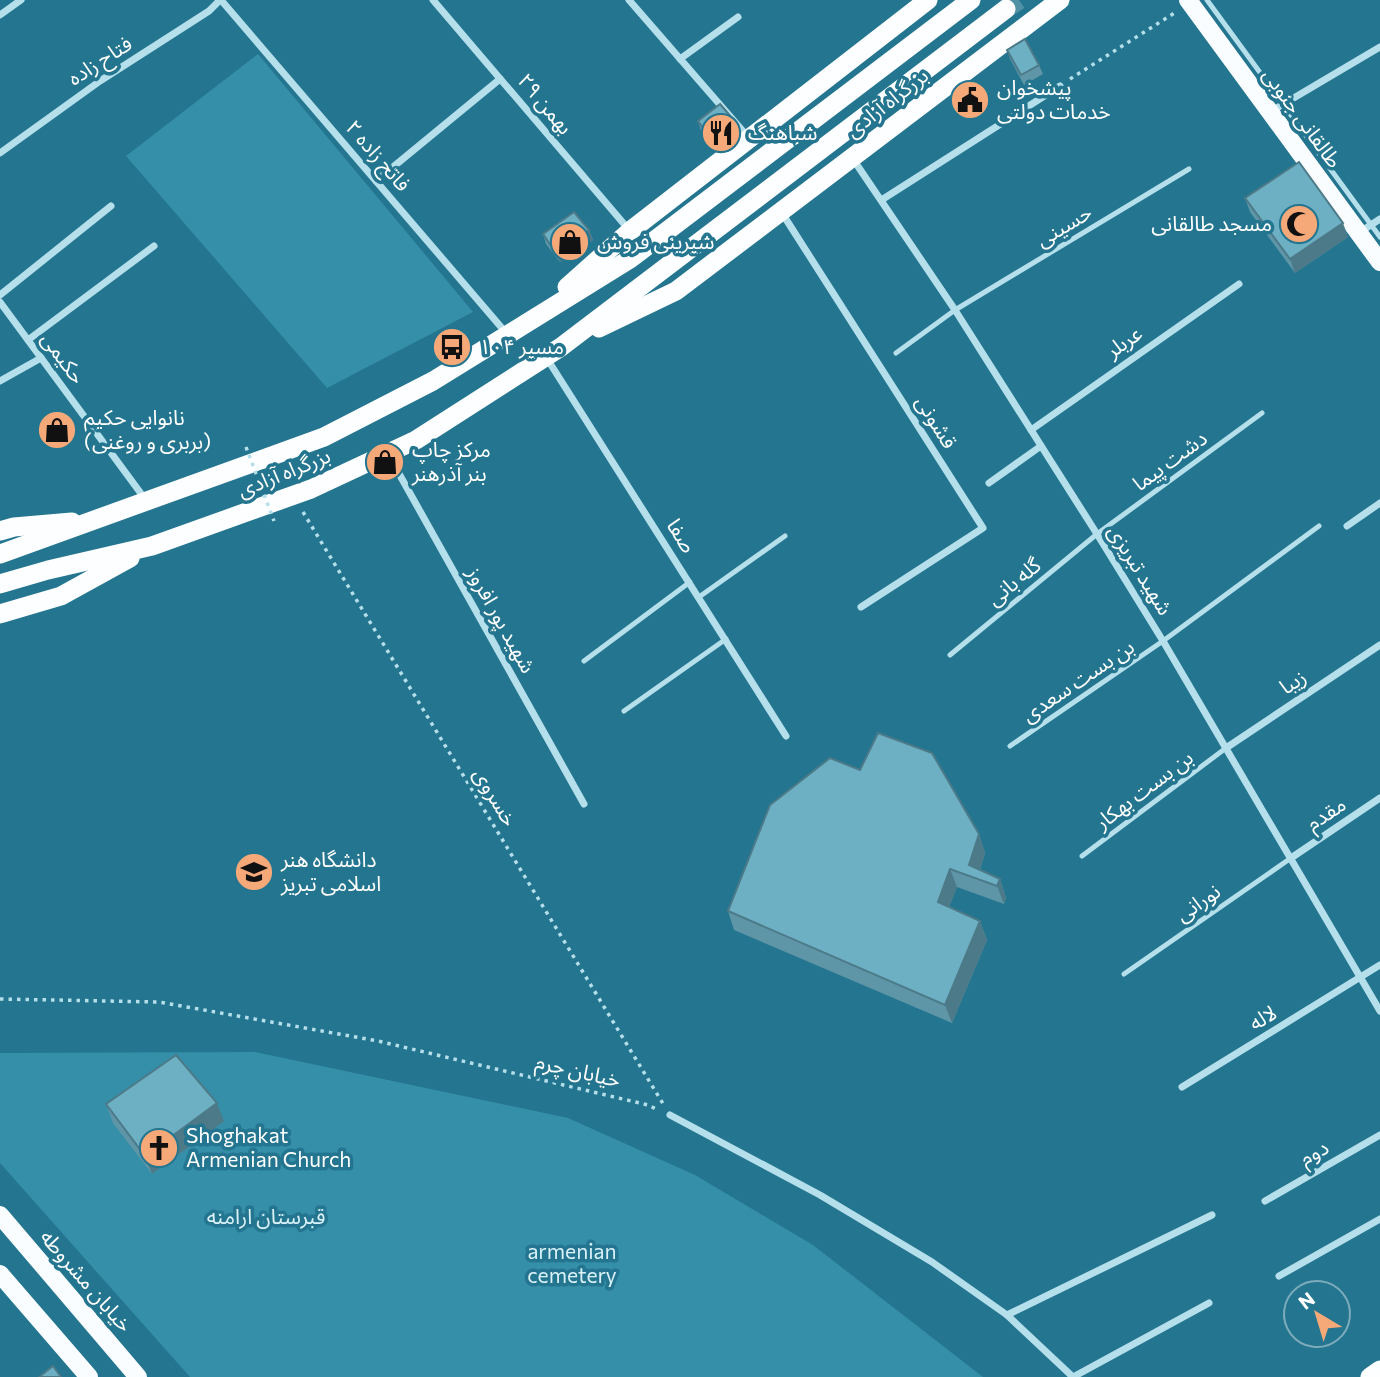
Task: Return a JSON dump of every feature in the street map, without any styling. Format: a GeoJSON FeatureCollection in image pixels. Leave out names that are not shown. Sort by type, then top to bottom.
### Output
{"type":"FeatureCollection","features":[{"type":"Feature","properties":{"kind":"highway","name":"بزرگراه آزادی"},"geometry":{"type":"LineString","coordinates":[[535,317],[630,232],[928,0]]}},
{"type":"Feature","properties":{"kind":"highway","name":"بزرگراه آزادی"},"geometry":{"type":"LineString","coordinates":[[0,555],[324,437],[433,381],[630,259],[971,0]]}},
{"type":"Feature","properties":{"kind":"highway","name":"بزرگراه آزادی"},"geometry":{"type":"LineString","coordinates":[[553,351],[676,290],[853,159],[1046,6],[1060,0]]}},
{"type":"Feature","properties":{"kind":"highway","name":"بزرگراه آزادی"},"geometry":{"type":"LineString","coordinates":[[0,584],[152,546],[293,495],[416,440],[553,351],[1006,9]]}},
{"type":"Feature","properties":{"kind":"highway"},"geometry":{"type":"LineString","coordinates":[[0,531],[13,527],[98,520]]}},
{"type":"Feature","properties":{"kind":"highway"},"geometry":{"type":"LineString","coordinates":[[0,614],[61,596],[152,546]]}},
{"type":"Feature","properties":{"kind":"highway"},"geometry":{"type":"LineString","coordinates":[[1370,1377],[1380,1370]]}},
{"type":"Feature","properties":{"kind":"main road","name":"طالقانی جنوبی"},"geometry":{"type":"LineString","coordinates":[[1195,1],[1365,229],[1380,262]]}},
{"type":"Feature","properties":{"kind":"main road","name":"خیابان مشروطه"},"geometry":{"type":"LineString","coordinates":[[0,1215],[138,1377]]}},
{"type":"Feature","properties":{"kind":"main road"},"geometry":{"type":"LineString","coordinates":[[0,1274],[89,1377]]}},
{"type":"Feature","properties":{"kind":"street"},"geometry":{"type":"LineString","coordinates":[[0,15],[21,0]]}},
{"type":"Feature","properties":{"kind":"street","name":"فتاح زاده"},"geometry":{"type":"LineString","coordinates":[[0,153],[57,111],[176,34],[221,0]]}},
{"type":"Feature","properties":{"kind":"street","name":"فاتح زاده ۲"},"geometry":{"type":"LineString","coordinates":[[221,0],[507,334]]}},
{"type":"Feature","properties":{"kind":"street","name":"۲۹ بهمن"},"geometry":{"type":"LineString","coordinates":[[433,0],[630,232]]}},
{"type":"Feature","properties":{"kind":"street"},"geometry":{"type":"LineString","coordinates":[[629,0],[749,138]]}},
{"type":"Feature","properties":{"kind":"street"},"geometry":{"type":"LineString","coordinates":[[680,60],[738,17]]}},
{"type":"Feature","properties":{"kind":"street"},"geometry":{"type":"LineString","coordinates":[[1277,108],[1380,47]]}},
{"type":"Feature","properties":{"kind":"street"},"geometry":{"type":"LineString","coordinates":[[376,181],[500,79]]}},
{"type":"Feature","properties":{"kind":"street"},"geometry":{"type":"LineString","coordinates":[[883,200],[1060,86]]}},
{"type":"Feature","properties":{"kind":"street","name":"شهید تبریزی"},"geometry":{"type":"LineString","coordinates":[[853,159],[956,310],[1097,534],[1163,641],[1380,1011]]}},
{"type":"Feature","properties":{"kind":"street"},"geometry":{"type":"LineString","coordinates":[[0,295],[111,206]]}},
{"type":"Feature","properties":{"kind":"street","name":"قشونی"},"geometry":{"type":"LineString","coordinates":[[781,212],[983,528],[861,607]]}},
{"type":"Feature","properties":{"kind":"street"},"geometry":{"type":"LineString","coordinates":[[1365,229],[1380,219]]}},
{"type":"Feature","properties":{"kind":"street"},"geometry":{"type":"LineString","coordinates":[[28,340],[154,246]]}},
{"type":"Feature","properties":{"kind":"street","name":"عربلر"},"geometry":{"type":"LineString","coordinates":[[1031,430],[1239,284]]}},
{"type":"Feature","properties":{"kind":"street","name":"حکیمی"},"geometry":{"type":"LineString","coordinates":[[0,302],[148,502]]}},
{"type":"Feature","properties":{"kind":"street","name":"صفا"},"geometry":{"type":"LineString","coordinates":[[553,351],[699,597],[786,736]]}},
{"type":"Feature","properties":{"kind":"street"},"geometry":{"type":"LineString","coordinates":[[0,381],[41,358]]}},
{"type":"Feature","properties":{"kind":"street"},"geometry":{"type":"LineString","coordinates":[[989,482],[1041,446]]}},
{"type":"Feature","properties":{"kind":"street","name":"شهید پور افروز"},"geometry":{"type":"LineString","coordinates":[[388,453],[584,804]]}},
{"type":"Feature","properties":{"kind":"street"},"geometry":{"type":"LineString","coordinates":[[1347,526],[1380,503]]}},
{"type":"Feature","properties":{"kind":"street","name":"زیبا"},"geometry":{"type":"LineString","coordinates":[[1226,748],[1380,645]]}},
{"type":"Feature","properties":{"kind":"street","name":"مقدم"},"geometry":{"type":"LineString","coordinates":[[1291,858],[1380,798]]}},
{"type":"Feature","properties":{"kind":"street","name":"لاله"},"geometry":{"type":"LineString","coordinates":[[1182,1087],[1380,965]]}},
{"type":"Feature","properties":{"kind":"street"},"geometry":{"type":"LineString","coordinates":[[670,1115],[842,1209],[932,1262],[1007,1315],[1073,1377],[1209,1303]]}},
{"type":"Feature","properties":{"kind":"street","name":"دوم"},"geometry":{"type":"LineString","coordinates":[[1265,1201],[1380,1135]]}},
{"type":"Feature","properties":{"kind":"street"},"geometry":{"type":"LineString","coordinates":[[1007,1315],[1212,1215]]}},
{"type":"Feature","properties":{"kind":"street"},"geometry":{"type":"LineString","coordinates":[[1279,1276],[1380,1219]]}},
{"type":"Feature","properties":{"kind":"lane","name":"حسینی"},"geometry":{"type":"LineString","coordinates":[[896,354],[956,310],[1189,169]]}},
{"type":"Feature","properties":{"kind":"lane"},"geometry":{"type":"LineString","coordinates":[[1365,229],[1380,237]]}},
{"type":"Feature","properties":{"kind":"lane","name":"دشت پیما"},"geometry":{"type":"LineString","coordinates":[[1097,534],[1262,413]]}},
{"type":"Feature","properties":{"kind":"lane","name":"بن بست سعدی"},"geometry":{"type":"LineString","coordinates":[[1010,746],[1163,641],[1319,526]]}},
{"type":"Feature","properties":{"kind":"lane","name":"گله بانی"},"geometry":{"type":"LineString","coordinates":[[950,655],[1097,534]]}},
{"type":"Feature","properties":{"kind":"lane"},"geometry":{"type":"LineString","coordinates":[[699,597],[785,536]]}},
{"type":"Feature","properties":{"kind":"lane"},"geometry":{"type":"LineString","coordinates":[[584,661],[690,582]]}},
{"type":"Feature","properties":{"kind":"lane"},"geometry":{"type":"LineString","coordinates":[[624,711],[726,639]]}},
{"type":"Feature","properties":{"kind":"lane","name":"بن بست بهکار"},"geometry":{"type":"LineString","coordinates":[[1082,856],[1226,748]]}},
{"type":"Feature","properties":{"kind":"lane","name":"نورانی"},"geometry":{"type":"LineString","coordinates":[[1124,974],[1291,858]]}},
{"type":"Feature","properties":{"kind":"path"},"geometry":{"type":"LineString","coordinates":[[1060,86],[1195,1]]}},
{"type":"Feature","properties":{"kind":"path"},"geometry":{"type":"LineString","coordinates":[[246,447],[274,521]]}},
{"type":"Feature","properties":{"kind":"path","name":"خسروی"},"geometry":{"type":"LineString","coordinates":[[293,495],[670,1115]]}},
{"type":"Feature","properties":{"kind":"path","name":"خیابان چرم"},"geometry":{"type":"LineString","coordinates":[[0,999],[159,1002],[378,1041],[648,1105],[670,1115]]}},
{"type":"Feature","properties":{"kind":"green space"},"geometry":{"type":"Polygon","coordinates":[[[258,54],[473,312],[327,388],[126,156],[258,54]]]}},
{"type":"Feature","properties":{"kind":"green space","name":"قبرستان ارامنه"},"geometry":{"type":"Polygon","coordinates":[[[255,1052],[568,1118],[695,1175],[813,1245],[983,1377],[190,1377],[0,1163],[0,1053],[255,1052]]]}},
{"type":"Feature","properties":{"kind":"building"},"geometry":{"type":"Polygon","coordinates":[[[1025,39],[1039,65],[1021,75],[1007,50],[1025,39]]]}},
{"type":"Feature","properties":{"kind":"building"},"geometry":{"type":"Polygon","coordinates":[[[720,104],[738,125],[715,144],[698,121],[720,104]]]}},
{"type":"Feature","properties":{"kind":"building","name":"مسجد طالقانی"},"geometry":{"type":"Polygon","coordinates":[[[1299,162],[1343,223],[1290,259],[1245,198],[1299,162]]]}},
{"type":"Feature","properties":{"kind":"building"},"geometry":{"type":"Polygon","coordinates":[[[574,212],[589,230],[556,253],[543,234],[574,212]]]}},
{"type":"Feature","properties":{"kind":"building"},"geometry":{"type":"Polygon","coordinates":[[[878,733],[932,753],[979,834],[969,865],[1000,879],[997,886],[950,869],[938,902],[980,921],[945,1005],[728,911],[770,805],[830,758],[860,770],[878,733]]]}},
{"type":"Feature","properties":{"kind":"building","name":"Shoghakat Armenian Church"},"geometry":{"type":"Polygon","coordinates":[[[176,1055],[217,1103],[145,1156],[106,1104],[176,1055]]]}},
{"type":"Feature","properties":{"kind":"building"},"geometry":{"type":"Polygon","coordinates":[[[53,1366],[61,1377],[39,1377],[53,1366]]]}},
{"type":"Feature","properties":{"kind":"tunnel"},"geometry":{"type":"LineString","coordinates":[[1006,9],[1019,0]]}},
{"type":"Feature","properties":{"kind":"place","name":"پیشخوان خدمات دولتی"},"geometry":{"type":"Point","coordinates":[970,100]}},
{"type":"Feature","properties":{"kind":"place","name":"شباهنگ"},"geometry":{"type":"Point","coordinates":[721,133]}},
{"type":"Feature","properties":{"kind":"place","name":"مسجد طالقانی"},"geometry":{"type":"Point","coordinates":[1299,224]}},
{"type":"Feature","properties":{"kind":"place","name":"شیرینی فروش"},"geometry":{"type":"Point","coordinates":[570,242]}},
{"type":"Feature","properties":{"kind":"place","name":"مسیر ۱۰۴"},"geometry":{"type":"Point","coordinates":[452,347]}},
{"type":"Feature","properties":{"kind":"place","name":"نانوایی حکیم (بربری و روغنی)"},"geometry":{"type":"Point","coordinates":[57,430]}},
{"type":"Feature","properties":{"kind":"place","name":"مرکز چاپ بنر آذرهنر"},"geometry":{"type":"Point","coordinates":[385,462]}},
{"type":"Feature","properties":{"kind":"place","name":"دانشگاه هنر اسلامی تبریز"},"geometry":{"type":"Point","coordinates":[254,872]}},
{"type":"Feature","properties":{"kind":"place","name":"Shoghakat Armenian Church"},"geometry":{"type":"Point","coordinates":[159,1148]}},
{"type":"Feature","properties":{"kind":"park label","name":"armenian cemetery"},"geometry":{"type":"Point","coordinates":[572,1264]}}]}
